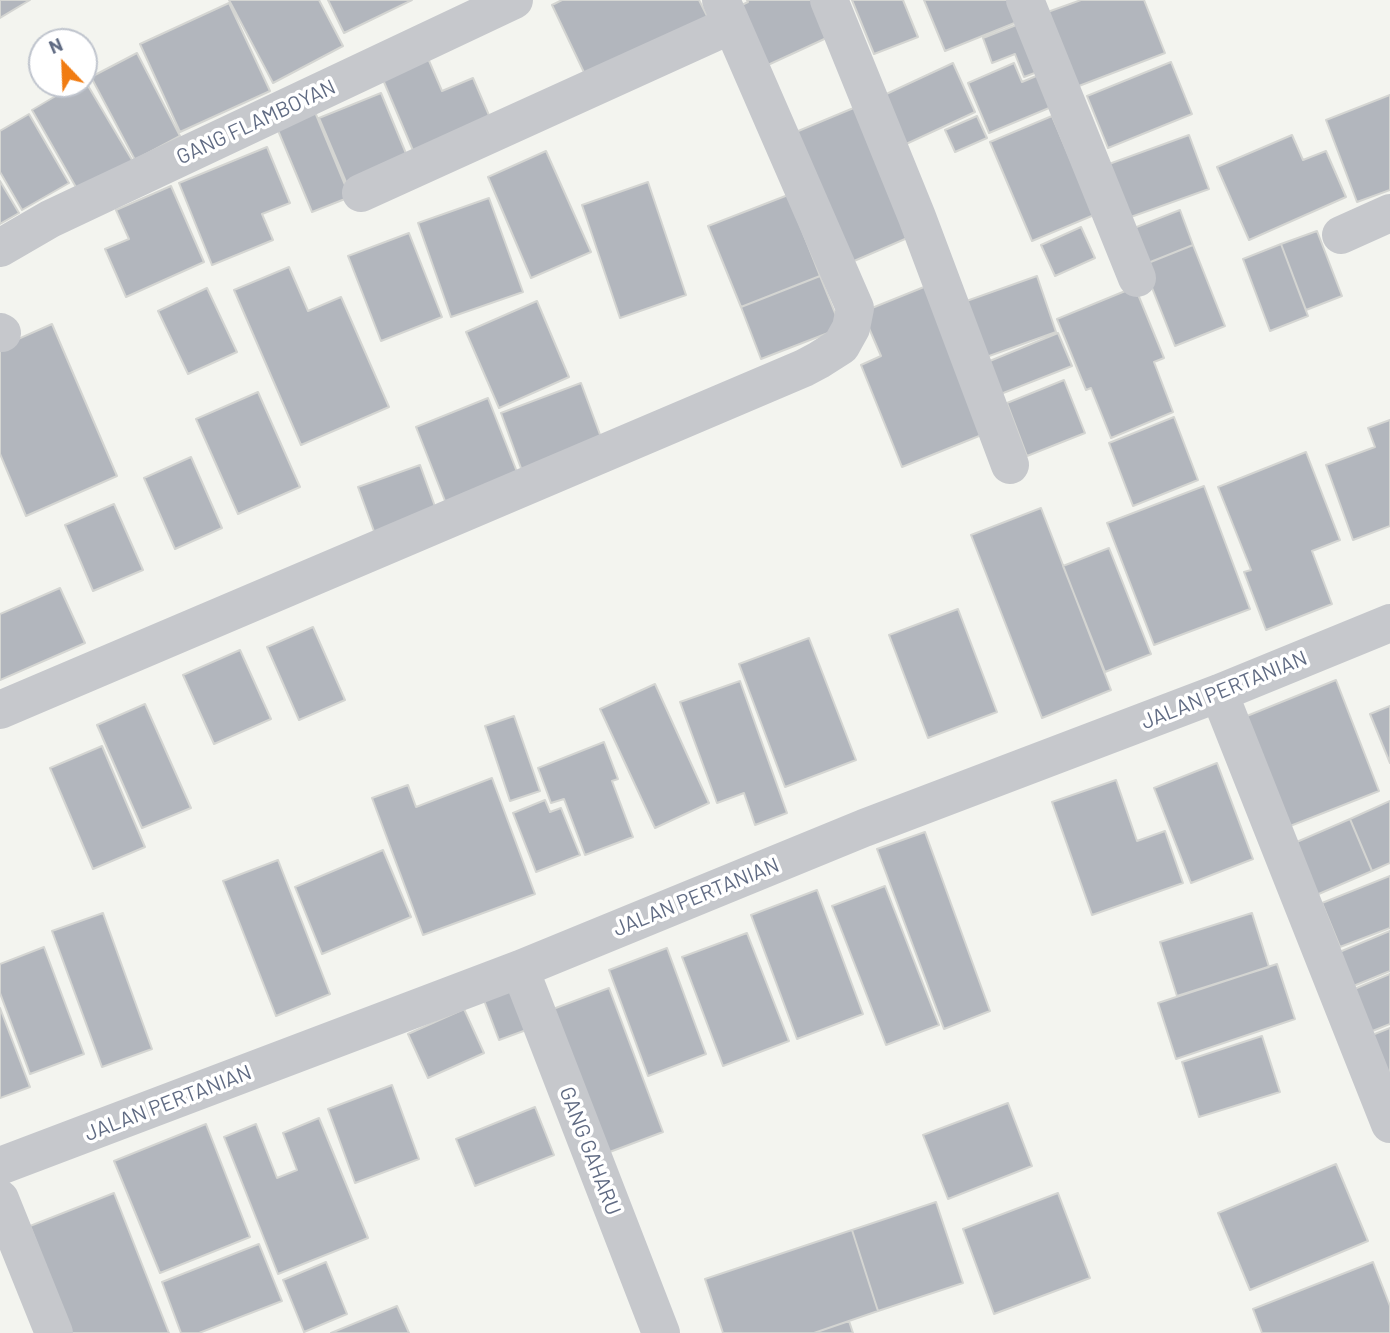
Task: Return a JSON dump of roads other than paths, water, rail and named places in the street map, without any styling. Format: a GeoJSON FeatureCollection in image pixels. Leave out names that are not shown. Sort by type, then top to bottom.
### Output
{"type":"FeatureCollection","features":[{"type":"Feature","properties":{"kind":"street","name":"GANG FLAMBOYAN"},"geometry":{"type":"LineString","coordinates":[[0,248],[50,219],[514,0]]}},
{"type":"Feature","properties":{"kind":"street"},"geometry":{"type":"LineString","coordinates":[[828,0],[917,217],[1010,465]]}},
{"type":"Feature","properties":{"kind":"street"},"geometry":{"type":"LineString","coordinates":[[1025,0],[1137,278]]}},
{"type":"Feature","properties":{"kind":"street"},"geometry":{"type":"LineString","coordinates":[[0,710],[804,368],[841,346],[851,328],[855,308],[726,13],[361,193]]}},
{"type":"Feature","properties":{"kind":"street"},"geometry":{"type":"LineString","coordinates":[[1341,236],[1390,213]]}},
{"type":"Feature","properties":{"kind":"street","name":"JALAN PERTANIAN"},"geometry":{"type":"LineString","coordinates":[[0,1166],[520,969],[864,828],[1219,693],[1390,623]]}},
{"type":"Feature","properties":{"kind":"street"},"geometry":{"type":"LineString","coordinates":[[1219,693],[1390,1124]]}},
{"type":"Feature","properties":{"kind":"street","name":"GANG GAHARU"},"geometry":{"type":"LineString","coordinates":[[520,969],[661,1333]]}},
{"type":"Feature","properties":{"kind":"street"},"geometry":{"type":"LineString","coordinates":[[0,1199],[54,1333]]}}]}
